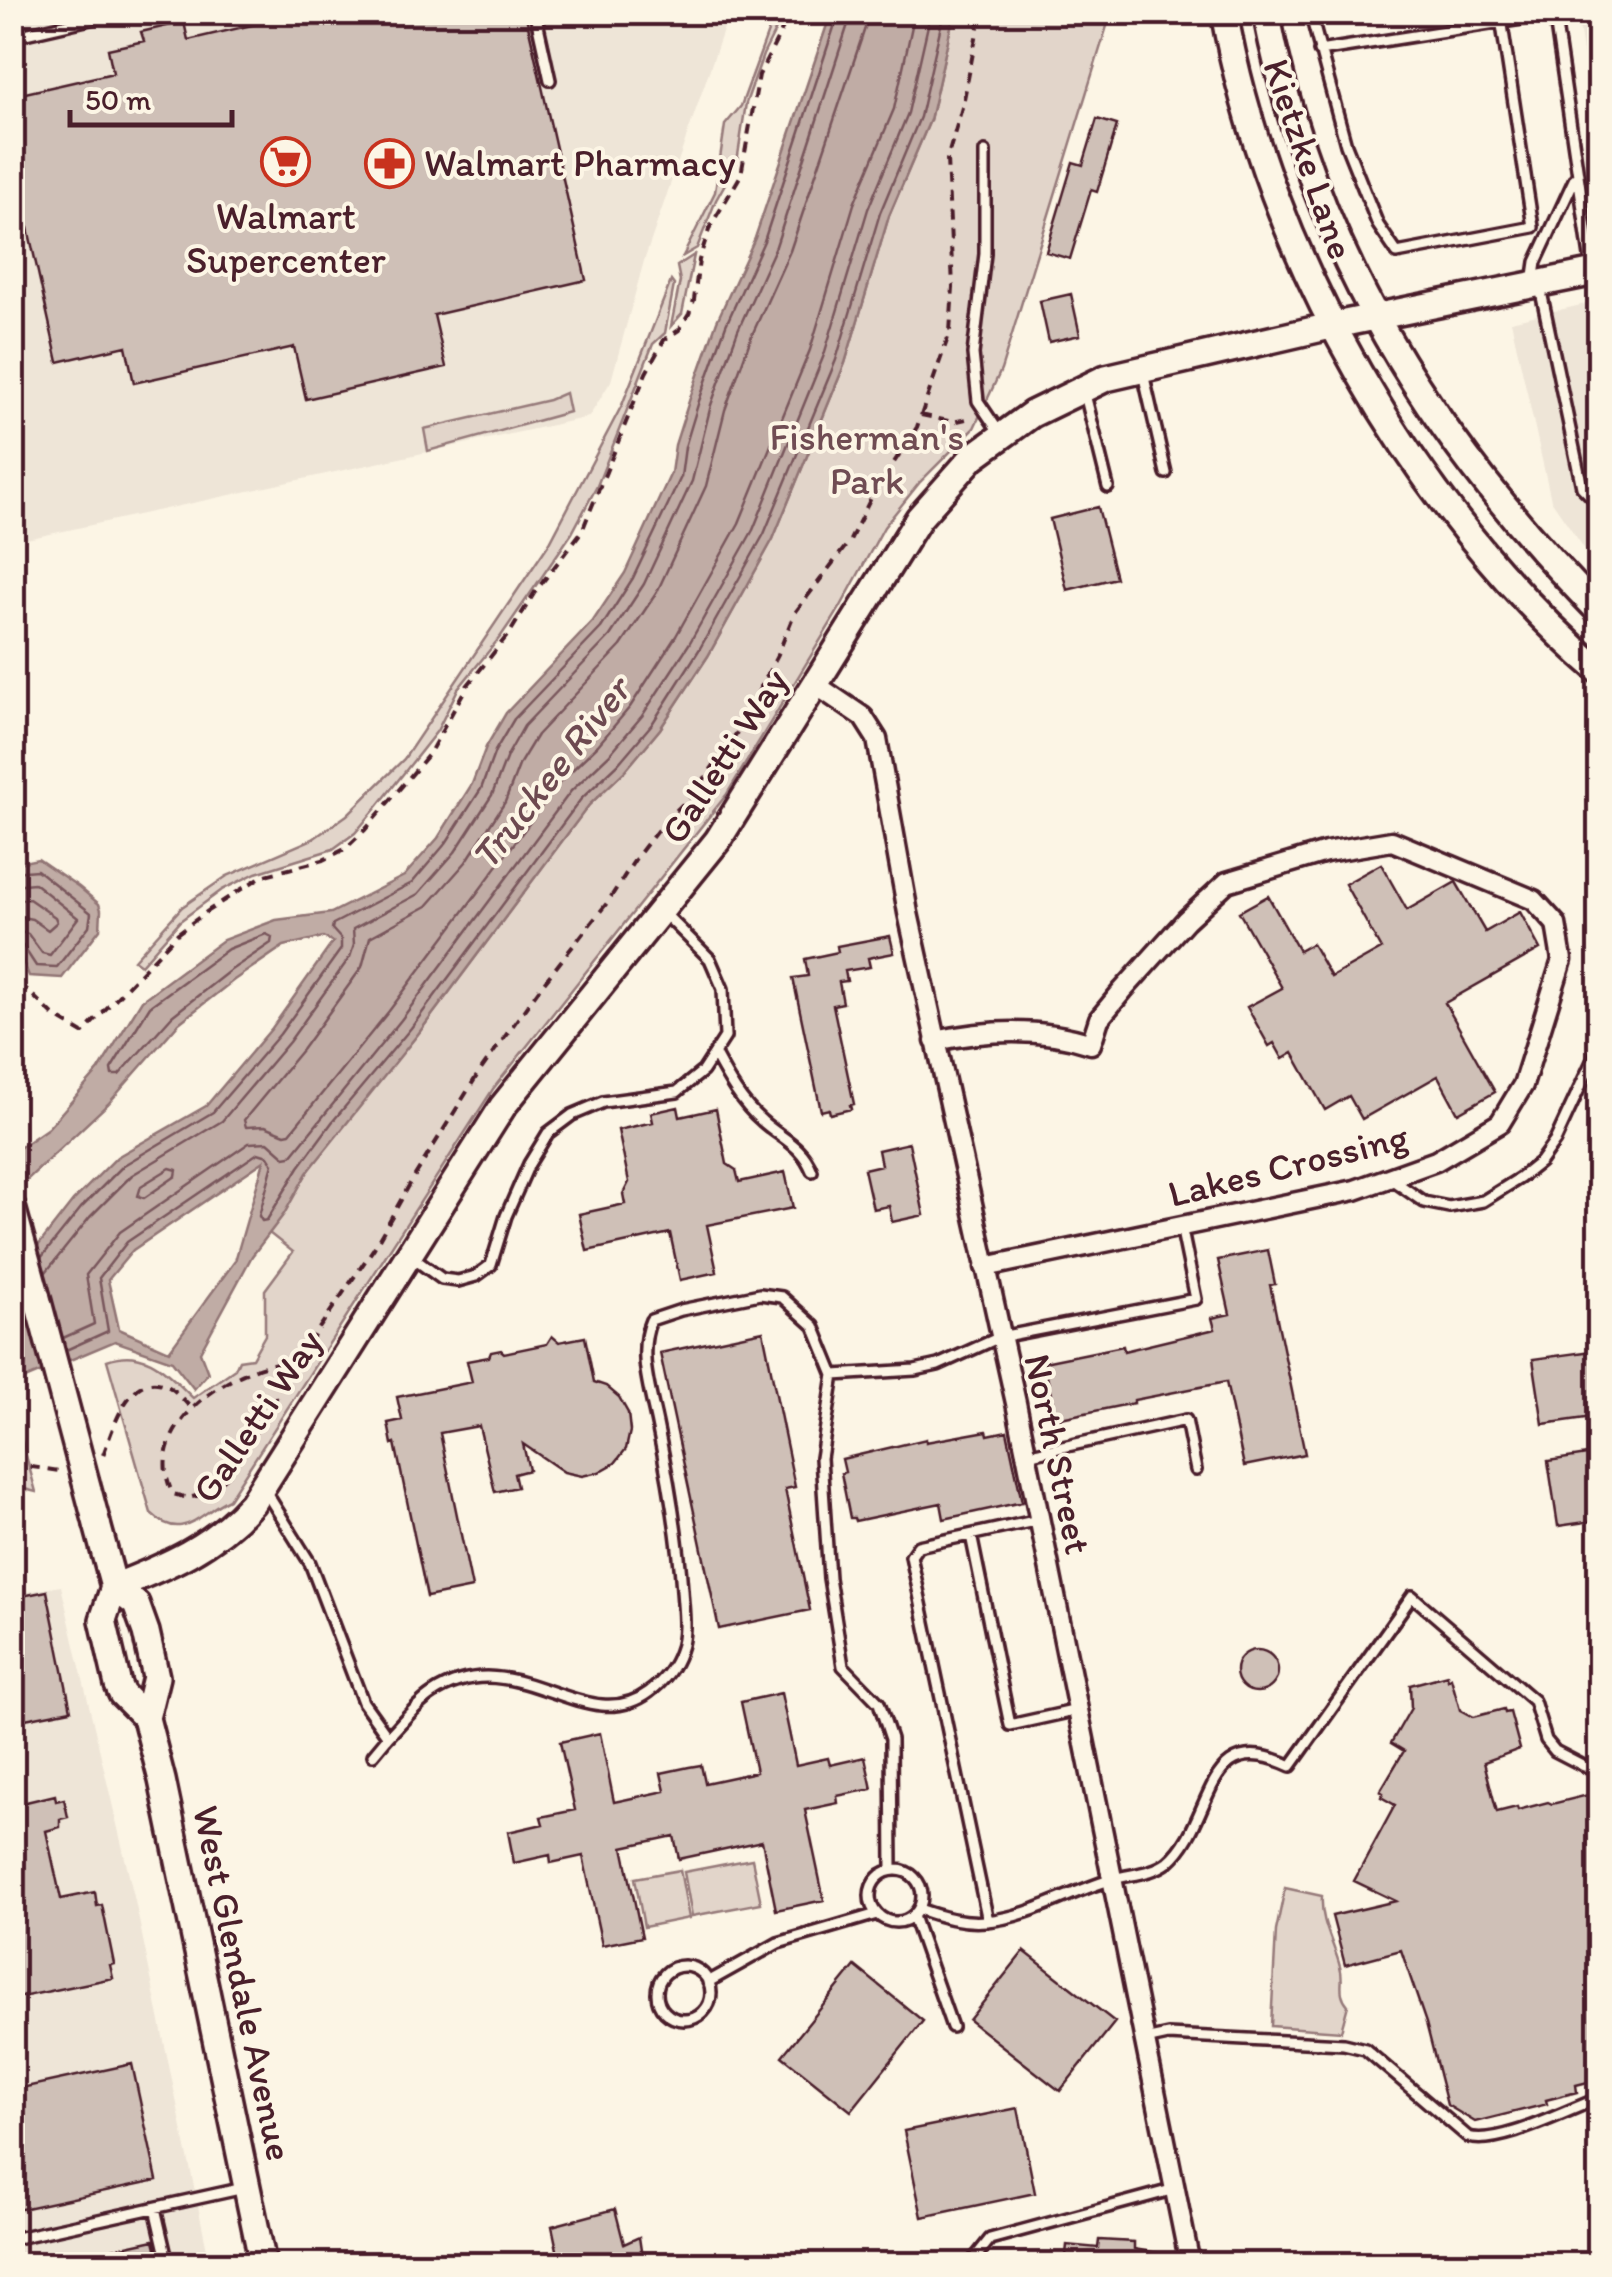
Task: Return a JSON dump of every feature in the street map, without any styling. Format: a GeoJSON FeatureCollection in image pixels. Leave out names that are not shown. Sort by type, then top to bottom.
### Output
{"type":"FeatureCollection","features":[{"type":"Feature","properties":{"kind":"main road","name":"Kietzke Lane"},"geometry":{"type":"LineString","coordinates":[[1224,12],[1258,148],[1300,254],[1398,436],[1460,524],[1511,584],[1600,671]]}},
{"type":"Feature","properties":{"kind":"main road","name":"Kietzke Lane"},"geometry":{"type":"LineString","coordinates":[[1266,12],[1304,154],[1374,318],[1468,464],[1546,556],[1600,612]]}},
{"type":"Feature","properties":{"kind":"main road","name":"Galletti Way"},"geometry":{"type":"LineString","coordinates":[[114,1587],[197,1552],[238,1519],[503,1106],[718,840],[919,518],[973,457],[994,425],[1142,368],[1596,272]]}},
{"type":"Feature","properties":{"kind":"main road","name":"West Glendale Avenue"},"geometry":{"type":"LineString","coordinates":[[12,1207],[114,1587],[103,1620],[118,1685],[146,1718]]}},
{"type":"Feature","properties":{"kind":"main road","name":"West Glendale Avenue"},"geometry":{"type":"LineString","coordinates":[[114,1587],[136,1604],[156,1677],[146,1718],[177,1847],[263,2264]]}},
{"type":"Feature","properties":{"kind":"street","name":"North Street"},"geometry":{"type":"LineString","coordinates":[[816,685],[863,716],[877,739],[935,1040],[1026,1455],[1190,2264]]}},
{"type":"Feature","properties":{"kind":"street","name":"Lakes Crossing"},"geometry":{"type":"LineString","coordinates":[[935,1040],[1011,1030],[1070,1037],[1091,1044],[1100,1019],[1124,990],[1186,920],[1227,882],[1326,852],[1392,841],[1534,900],[1556,924],[1562,960],[1523,1085],[1500,1123],[1436,1161],[1356,1190],[985,1267]]}},
{"type":"Feature","properties":{"kind":"lane"},"geometry":{"type":"LineString","coordinates":[[12,37],[121,12]]}},
{"type":"Feature","properties":{"kind":"lane"},"geometry":{"type":"LineString","coordinates":[[535,12],[550,80]]}},
{"type":"Feature","properties":{"kind":"lane"},"geometry":{"type":"LineString","coordinates":[[1310,12],[1346,144],[1378,224],[1398,253],[1533,227],[1500,17]]}},
{"type":"Feature","properties":{"kind":"lane"},"geometry":{"type":"LineString","coordinates":[[1320,51],[1500,17],[1553,14],[1576,176],[1596,272]]}},
{"type":"Feature","properties":{"kind":"lane"},"geometry":{"type":"LineString","coordinates":[[986,152],[984,254],[973,354],[978,401],[994,425]]}},
{"type":"Feature","properties":{"kind":"lane"},"geometry":{"type":"LineString","coordinates":[[1576,176],[1536,262],[1536,285],[1582,487],[1600,504]]}},
{"type":"Feature","properties":{"kind":"lane"},"geometry":{"type":"LineString","coordinates":[[1142,368],[1166,472]]}},
{"type":"Feature","properties":{"kind":"lane"},"geometry":{"type":"LineString","coordinates":[[1083,388],[1108,487]]}},
{"type":"Feature","properties":{"kind":"lane"},"geometry":{"type":"LineString","coordinates":[[408,1254],[442,1279],[458,1281],[476,1276],[491,1265],[500,1246],[506,1216],[548,1133],[572,1115],[603,1102],[677,1092],[691,1084],[715,1054],[725,1037],[726,1022],[724,989],[718,972],[700,947],[661,910]]}},
{"type":"Feature","properties":{"kind":"lane"},"geometry":{"type":"LineString","coordinates":[[1389,1178],[1424,1202],[1449,1207],[1483,1201],[1520,1178],[1540,1162],[1554,1141],[1600,1044]]}},
{"type":"Feature","properties":{"kind":"lane"},"geometry":{"type":"LineString","coordinates":[[715,1054],[734,1090],[762,1121],[806,1155],[812,1171]]}},
{"type":"Feature","properties":{"kind":"lane"},"geometry":{"type":"LineString","coordinates":[[834,1375],[916,1370],[1000,1337],[1196,1299],[1180,1226]]}},
{"type":"Feature","properties":{"kind":"lane"},"geometry":{"type":"LineString","coordinates":[[373,1755],[420,1703],[462,1679],[493,1674],[575,1700],[608,1706],[628,1705],[670,1674],[682,1646],[677,1522],[642,1339],[651,1320],[681,1310],[760,1294],[782,1298],[814,1326],[834,1375],[821,1458],[829,1578],[843,1666],[879,1703],[891,1739],[892,1870]]}},
{"type":"Feature","properties":{"kind":"lane"},"geometry":{"type":"LineString","coordinates":[[1026,1455],[1186,1420],[1196,1470]]}},
{"type":"Feature","properties":{"kind":"lane"},"geometry":{"type":"LineString","coordinates":[[262,1487],[310,1563],[364,1702],[388,1737]]}},
{"type":"Feature","properties":{"kind":"lane"},"geometry":{"type":"LineString","coordinates":[[988,1921],[911,1556],[918,1546],[1039,1520]]}},
{"type":"Feature","properties":{"kind":"lane"},"geometry":{"type":"LineString","coordinates":[[970,1535],[1010,1725],[1078,1710]]}},
{"type":"Feature","properties":{"kind":"lane"},"geometry":{"type":"LineString","coordinates":[[916,1913],[949,1920],[988,1921],[1112,1879],[1157,1869],[1176,1853],[1224,1766],[1253,1753],[1291,1766],[1412,1596],[1534,1701],[1546,1740],[1555,1751],[1584,1766],[1600,1768]]}},
{"type":"Feature","properties":{"kind":"lane"},"geometry":{"type":"LineString","coordinates":[[884,1872],[908,1873],[920,1885],[922,1902],[916,1913],[897,1923],[876,1914],[870,1903],[872,1885],[884,1872]]}},
{"type":"Feature","properties":{"kind":"lane"},"geometry":{"type":"LineString","coordinates":[[916,1913],[952,2027]]}},
{"type":"Feature","properties":{"kind":"lane"},"geometry":{"type":"LineString","coordinates":[[708,1982],[778,1943],[876,1914]]}},
{"type":"Feature","properties":{"kind":"lane"},"geometry":{"type":"LineString","coordinates":[[689,1966],[708,1982],[710,2000],[691,2019],[672,2017],[660,2004],[658,1987],[673,1968],[689,1966]]}},
{"type":"Feature","properties":{"kind":"lane"},"geometry":{"type":"LineString","coordinates":[[1145,2040],[1168,2036],[1344,2044],[1365,2049],[1468,2137],[1479,2140],[1503,2135],[1600,2098]]}},
{"type":"Feature","properties":{"kind":"lane"},"geometry":{"type":"LineString","coordinates":[[12,2239],[247,2188]]}},
{"type":"Feature","properties":{"kind":"lane"},"geometry":{"type":"LineString","coordinates":[[970,2264],[990,2239],[1175,2189]]}},
{"type":"Feature","properties":{"kind":"lane"},"geometry":{"type":"LineString","coordinates":[[155,2208],[168,2264]]}},
{"type":"Feature","properties":{"kind":"path"},"geometry":{"type":"LineString","coordinates":[[12,948],[23,986],[54,1016],[84,1034],[178,934],[209,910],[262,876],[323,860],[345,849],[366,830],[429,754],[467,686],[582,531],[646,374],[664,340],[679,330],[689,314],[710,227],[741,174],[759,75],[791,12]]}},
{"type":"Feature","properties":{"kind":"path"},"geometry":{"type":"LineString","coordinates":[[300,1358],[256,1368],[218,1386],[192,1409],[169,1441],[163,1459],[165,1478],[173,1494],[188,1498],[210,1493],[230,1474],[300,1358],[374,1248],[478,1074],[663,822],[695,792],[736,734],[794,614],[849,542],[922,415],[950,332],[953,287],[948,159],[981,12]]}},
{"type":"Feature","properties":{"kind":"path"},"geometry":{"type":"LineString","coordinates":[[922,415],[994,425]]}},
{"type":"Feature","properties":{"kind":"path"},"geometry":{"type":"LineString","coordinates":[[102,1458],[126,1397],[150,1384],[168,1386],[192,1409]]}},
{"type":"Feature","properties":{"kind":"path"},"geometry":{"type":"LineString","coordinates":[[12,1464],[68,1472]]}},
{"type":"Feature","properties":{"kind":"path"},"geometry":{"type":"LineString","coordinates":[[214,1488],[222,1501]]}},
{"type":"Feature","properties":{"kind":"shaded area"},"geometry":{"type":"Polygon","coordinates":[[[12,13],[729,13],[644,261],[611,381],[589,417],[13,542],[12,13]]]}},
{"type":"Feature","properties":{"kind":"shaded area"},"geometry":{"type":"Polygon","coordinates":[[[1577,13],[1599,13],[1599,155],[1577,13]]]}},
{"type":"Feature","properties":{"kind":"shaded area"},"geometry":{"type":"Polygon","coordinates":[[[1599,301],[1599,570],[1551,500],[1511,321],[1599,301]]]}},
{"type":"Feature","properties":{"kind":"shaded area"},"geometry":{"type":"Polygon","coordinates":[[[61,1586],[135,1901],[210,2264],[13,2264],[13,1594],[61,1586]]]}},
{"type":"Feature","properties":{"kind":"green space"},"geometry":{"type":"Polygon","coordinates":[[[770,13],[784,13],[763,55],[746,103],[737,162],[716,200],[697,248],[683,256],[715,192],[725,125],[741,106],[768,32],[770,13]]]}},
{"type":"Feature","properties":{"kind":"green space","name":"Fisherman's Park"},"geometry":{"type":"Polygon","coordinates":[[[954,13],[1111,13],[1001,370],[974,428],[920,482],[884,527],[840,608],[727,794],[493,1089],[229,1499],[182,1526],[162,1522],[151,1513],[107,1360],[144,1359],[165,1371],[193,1398],[235,1369],[239,1360],[252,1358],[265,1335],[265,1290],[293,1252],[269,1233],[307,1173],[418,1034],[589,805],[625,771],[660,729],[708,656],[773,539],[845,363],[889,216],[930,120],[954,13]]]}},
{"type":"Feature","properties":{"kind":"green space"},"geometry":{"type":"Polygon","coordinates":[[[694,255],[682,314],[671,326],[680,281],[677,266],[694,255]]]}},
{"type":"Feature","properties":{"kind":"green space"},"geometry":{"type":"Polygon","coordinates":[[[671,281],[674,285],[665,333],[653,344],[597,486],[572,533],[501,636],[458,689],[437,731],[377,807],[355,833],[333,849],[256,873],[222,890],[180,921],[141,965],[134,960],[182,907],[227,876],[313,839],[347,815],[404,759],[550,542],[622,405],[671,281]]]}},
{"type":"Feature","properties":{"kind":"green space"},"geometry":{"type":"Polygon","coordinates":[[[565,393],[569,412],[428,451],[424,429],[565,393]]]}},
{"type":"Feature","properties":{"kind":"green space"},"geometry":{"type":"Polygon","coordinates":[[[13,1408],[36,1492],[13,1486],[13,1408]]]}},
{"type":"Feature","properties":{"kind":"green space"},"geometry":{"type":"Polygon","coordinates":[[[752,1859],[761,1903],[692,1916],[684,1872],[752,1859]]]}},
{"type":"Feature","properties":{"kind":"green space"},"geometry":{"type":"Polygon","coordinates":[[[680,1870],[689,1918],[644,1927],[635,1878],[680,1870]]]}},
{"type":"Feature","properties":{"kind":"green space"},"geometry":{"type":"Polygon","coordinates":[[[1285,1888],[1322,1896],[1325,1924],[1341,1972],[1342,1995],[1348,2005],[1341,2031],[1271,2026],[1276,1931],[1285,1888]]]}},
{"type":"Feature","properties":{"kind":"water","name":"Truckee River"},"geometry":{"type":"Polygon","coordinates":[[[831,13],[954,13],[930,120],[889,216],[845,363],[773,539],[708,656],[660,729],[625,771],[589,805],[418,1034],[307,1173],[284,1214],[252,1256],[200,1352],[208,1373],[194,1389],[172,1361],[115,1341],[13,1384],[13,1278],[73,1201],[117,1157],[206,1106],[272,1028],[333,942],[323,937],[284,946],[179,1023],[108,1104],[13,1193],[12,1153],[48,1128],[99,1070],[142,1000],[223,940],[276,920],[331,913],[404,876],[438,838],[472,784],[486,747],[506,713],[593,621],[625,573],[671,473],[675,445],[717,321],[755,238],[831,13]],[[264,1161],[133,1250],[108,1280],[119,1329],[169,1351],[235,1261],[264,1161]]]}},
{"type":"Feature","properties":{"kind":"water"},"geometry":{"type":"Polygon","coordinates":[[[38,859],[79,887],[101,910],[100,929],[62,978],[29,976],[13,937],[13,864],[38,859]]]}},
{"type":"Feature","properties":{"kind":"building","name":"Walmart Supercenter"},"geometry":{"type":"Polygon","coordinates":[[[307,12],[525,12],[586,280],[434,315],[446,367],[306,399],[294,347],[134,383],[126,346],[58,362],[28,228],[12,231],[12,96],[113,73],[108,49],[144,41],[141,32],[184,22],[188,40],[307,12]]]}},
{"type":"Feature","properties":{"kind":"building"},"geometry":{"type":"Polygon","coordinates":[[[1097,119],[1117,125],[1097,192],[1091,190],[1070,259],[1046,252],[1073,162],[1083,165],[1097,119]]]}},
{"type":"Feature","properties":{"kind":"building"},"geometry":{"type":"Polygon","coordinates":[[[1071,294],[1080,335],[1049,342],[1040,301],[1071,294]]]}},
{"type":"Feature","properties":{"kind":"building"},"geometry":{"type":"Polygon","coordinates":[[[1098,507],[1116,578],[1067,590],[1050,519],[1098,507]]]}},
{"type":"Feature","properties":{"kind":"building"},"geometry":{"type":"Polygon","coordinates":[[[1381,864],[1407,910],[1456,882],[1485,932],[1520,912],[1540,949],[1445,1003],[1495,1092],[1458,1113],[1438,1076],[1362,1119],[1349,1096],[1325,1110],[1293,1053],[1283,1059],[1274,1043],[1269,1046],[1247,1007],[1282,988],[1239,912],[1268,896],[1299,951],[1312,944],[1331,977],[1381,949],[1345,884],[1381,864]]]}},
{"type":"Feature","properties":{"kind":"building"},"geometry":{"type":"Polygon","coordinates":[[[890,936],[894,953],[868,958],[870,967],[845,971],[847,981],[839,982],[843,1003],[833,1005],[854,1104],[851,1109],[830,1114],[829,1109],[821,1111],[793,978],[808,976],[805,959],[838,952],[837,946],[890,936]]]}},
{"type":"Feature","properties":{"kind":"building"},"geometry":{"type":"Polygon","coordinates":[[[678,1107],[680,1117],[716,1109],[727,1164],[736,1170],[739,1182],[785,1172],[793,1208],[707,1225],[717,1272],[680,1280],[670,1233],[587,1251],[579,1214],[625,1204],[623,1194],[629,1182],[618,1130],[653,1122],[651,1113],[678,1107]]]}},
{"type":"Feature","properties":{"kind":"building"},"geometry":{"type":"Polygon","coordinates":[[[909,1143],[924,1215],[892,1222],[889,1206],[873,1209],[864,1169],[881,1165],[878,1150],[909,1143]]]}},
{"type":"Feature","properties":{"kind":"building"},"geometry":{"type":"Polygon","coordinates":[[[1268,1250],[1275,1284],[1270,1285],[1305,1454],[1244,1466],[1226,1382],[1056,1419],[1044,1362],[1123,1346],[1124,1351],[1215,1329],[1212,1318],[1230,1314],[1218,1260],[1268,1250]]]}},
{"type":"Feature","properties":{"kind":"building"},"geometry":{"type":"Polygon","coordinates":[[[763,1331],[795,1487],[785,1489],[810,1610],[719,1629],[660,1353],[763,1331]]]}},
{"type":"Feature","properties":{"kind":"building"},"geometry":{"type":"Polygon","coordinates":[[[552,1336],[559,1342],[585,1337],[594,1382],[619,1397],[628,1413],[626,1449],[615,1463],[582,1476],[564,1472],[523,1444],[529,1470],[514,1474],[517,1487],[495,1492],[479,1426],[440,1433],[472,1588],[427,1597],[388,1423],[402,1420],[397,1397],[472,1382],[467,1361],[489,1357],[491,1352],[547,1344],[552,1336]]]}},
{"type":"Feature","properties":{"kind":"building"},"geometry":{"type":"Polygon","coordinates":[[[1600,1350],[1600,1416],[1543,1424],[1533,1359],[1600,1350]]]}},
{"type":"Feature","properties":{"kind":"building"},"geometry":{"type":"Polygon","coordinates":[[[987,1431],[988,1435],[1007,1431],[1022,1502],[944,1519],[941,1503],[855,1521],[850,1518],[842,1459],[926,1439],[987,1431]]]}},
{"type":"Feature","properties":{"kind":"building"},"geometry":{"type":"Polygon","coordinates":[[[1600,1453],[1600,1520],[1558,1526],[1548,1461],[1600,1453]]]}},
{"type":"Feature","properties":{"kind":"building"},"geometry":{"type":"Polygon","coordinates":[[[47,1591],[71,1710],[20,1720],[18,1711],[12,1712],[12,1598],[47,1591]]]}},
{"type":"Feature","properties":{"kind":"building"},"geometry":{"type":"Polygon","coordinates":[[[1257,1650],[1272,1656],[1278,1671],[1272,1686],[1257,1692],[1242,1686],[1236,1671],[1242,1656],[1257,1650]]]}},
{"type":"Feature","properties":{"kind":"building"},"geometry":{"type":"Polygon","coordinates":[[[1447,1675],[1460,1710],[1473,1717],[1504,1709],[1505,1713],[1510,1712],[1520,1749],[1484,1762],[1497,1812],[1600,1792],[1600,2079],[1576,2085],[1577,2092],[1546,2100],[1547,2104],[1475,2122],[1447,2105],[1426,2023],[1401,1950],[1345,1965],[1332,1916],[1396,1901],[1354,1881],[1395,1805],[1381,1797],[1380,1791],[1404,1751],[1391,1743],[1411,1708],[1410,1685],[1447,1675]]]}},
{"type":"Feature","properties":{"kind":"building"},"geometry":{"type":"Polygon","coordinates":[[[781,1693],[796,1765],[828,1758],[830,1765],[865,1757],[872,1789],[837,1796],[838,1803],[805,1810],[824,1900],[776,1910],[762,1841],[679,1859],[674,1836],[623,1847],[642,1937],[602,1945],[583,1856],[551,1863],[550,1855],[514,1863],[508,1832],[543,1824],[541,1817],[575,1810],[560,1742],[600,1733],[614,1802],[665,1791],[661,1773],[689,1767],[701,1765],[705,1783],[756,1772],[741,1702],[781,1693]]]}},
{"type":"Feature","properties":{"kind":"building"},"geometry":{"type":"Polygon","coordinates":[[[55,1795],[56,1801],[64,1799],[68,1817],[60,1819],[60,1827],[46,1831],[61,1899],[95,1892],[97,1906],[102,1905],[114,1964],[110,1965],[113,1978],[12,1999],[12,1909],[20,1907],[12,1858],[20,1856],[12,1813],[20,1811],[18,1804],[55,1795]]]}},
{"type":"Feature","properties":{"kind":"building"},"geometry":{"type":"Polygon","coordinates":[[[1024,1951],[1115,2022],[1060,2091],[969,2020],[1024,1951]]]}},
{"type":"Feature","properties":{"kind":"building"},"geometry":{"type":"Polygon","coordinates":[[[855,1966],[923,2021],[851,2111],[782,2056],[855,1966]]]}},
{"type":"Feature","properties":{"kind":"building"},"geometry":{"type":"Polygon","coordinates":[[[132,2064],[157,2180],[12,2211],[12,2090],[132,2064]]]}},
{"type":"Feature","properties":{"kind":"building"},"geometry":{"type":"Polygon","coordinates":[[[1018,2108],[1035,2193],[922,2217],[904,2131],[1018,2108]]]}},
{"type":"Feature","properties":{"kind":"building"},"geometry":{"type":"Polygon","coordinates":[[[615,2209],[624,2244],[639,2237],[643,2264],[560,2264],[552,2226],[615,2209]]]}},
{"type":"Feature","properties":{"kind":"building"},"geometry":{"type":"Polygon","coordinates":[[[154,2240],[160,2264],[116,2264],[113,2249],[154,2240]]]}},
{"type":"Feature","properties":{"kind":"building"},"geometry":{"type":"Polygon","coordinates":[[[1099,2240],[1134,2242],[1134,2249],[1170,2255],[1169,2264],[1065,2264],[1067,2245],[1098,2248],[1099,2240]]]}},
{"type":"Feature","properties":{"kind":"place","name":"Walmart Supercenter"},"geometry":{"type":"Point","coordinates":[286,162]}},
{"type":"Feature","properties":{"kind":"place","name":"Walmart Pharmacy"},"geometry":{"type":"Point","coordinates":[389,163]}}]}
